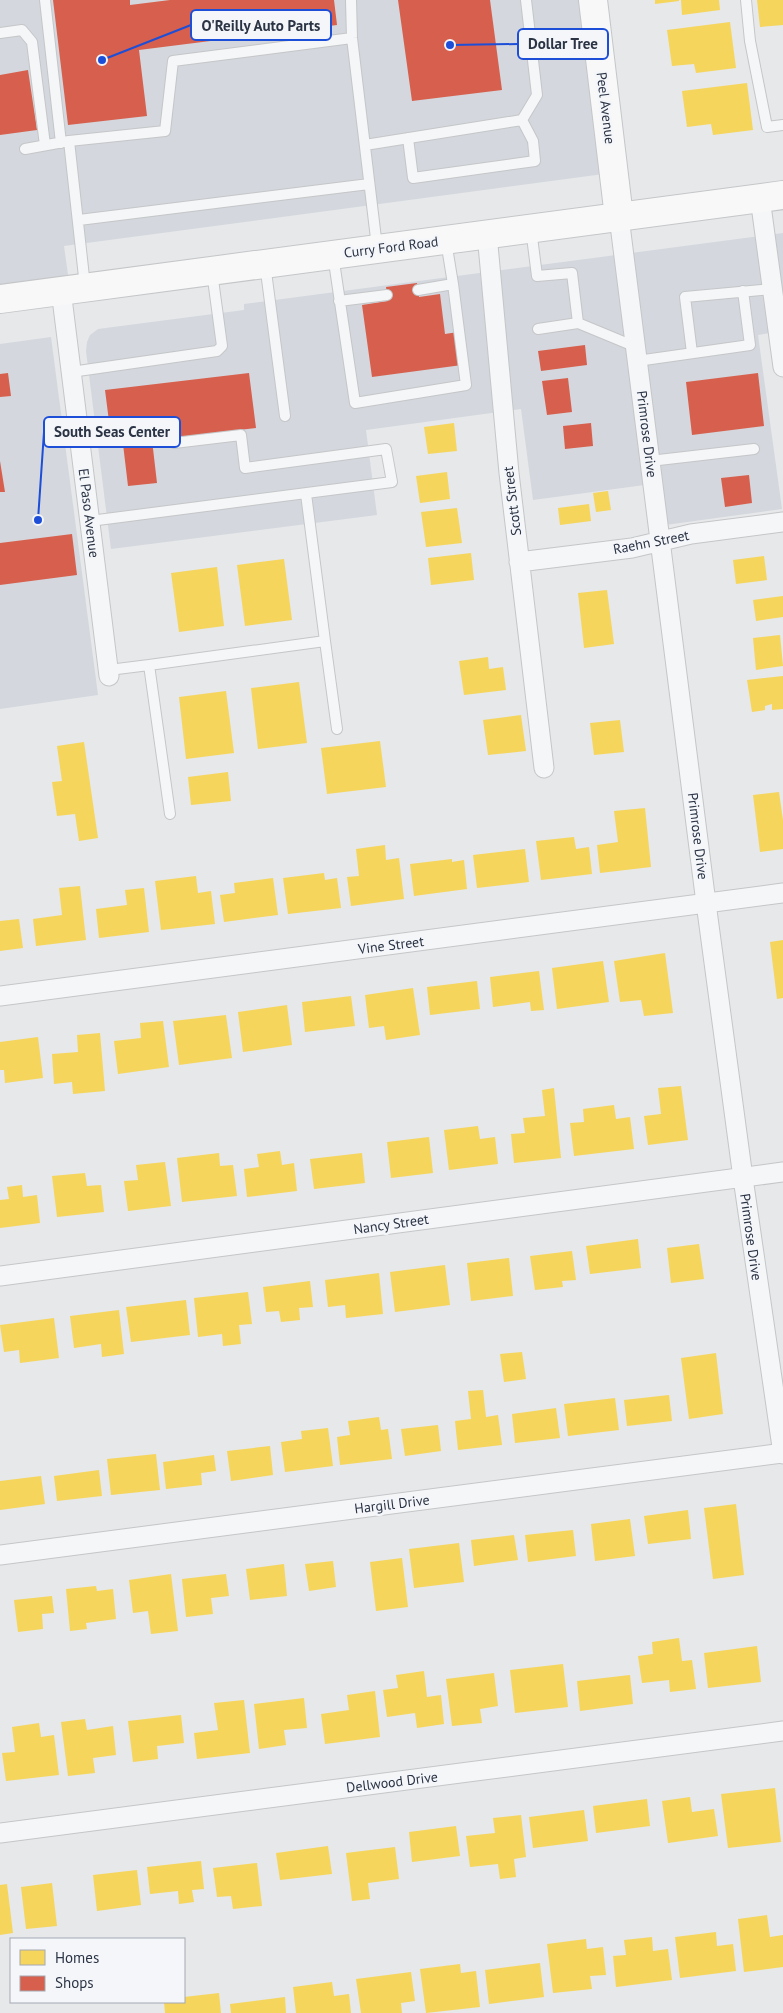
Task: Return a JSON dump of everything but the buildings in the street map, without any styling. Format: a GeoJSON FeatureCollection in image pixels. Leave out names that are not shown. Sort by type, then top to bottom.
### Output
{"type":"FeatureCollection","features":[{"type":"Feature","properties":{"kind":"street","name":"Peel Avenue"},"geometry":{"type":"LineString","coordinates":[[593,0],[619,217]]}},
{"type":"Feature","properties":{"kind":"street","name":"Curry Ford Road"},"geometry":{"type":"LineString","coordinates":[[0,299],[772,196]]}},
{"type":"Feature","properties":{"kind":"street"},"geometry":{"type":"LineString","coordinates":[[772,196],[773,289],[783,367]]}},
{"type":"Feature","properties":{"kind":"street","name":"Primrose Drive"},"geometry":{"type":"LineString","coordinates":[[619,217],[706,903],[783,1453]]}},
{"type":"Feature","properties":{"kind":"street","name":"Scott Street"},"geometry":{"type":"LineString","coordinates":[[487,234],[509,473],[544,768]]}},
{"type":"Feature","properties":{"kind":"street","name":"El Paso Avenue"},"geometry":{"type":"LineString","coordinates":[[73,288],[71,372],[109,673]]}},
{"type":"Feature","properties":{"kind":"street","name":"Raehn Street"},"geometry":{"type":"LineString","coordinates":[[520,562],[632,548],[691,534],[783,522]]}},
{"type":"Feature","properties":{"kind":"street","name":"Vine Street"},"geometry":{"type":"LineString","coordinates":[[0,996],[783,893]]}},
{"type":"Feature","properties":{"kind":"street","name":"Nancy Street"},"geometry":{"type":"LineString","coordinates":[[0,1276],[783,1172]]}},
{"type":"Feature","properties":{"kind":"street","name":"Hargill Drive"},"geometry":{"type":"LineString","coordinates":[[0,1556],[783,1453]]}},
{"type":"Feature","properties":{"kind":"street","name":"Dellwood Drive"},"geometry":{"type":"LineString","coordinates":[[0,1833],[783,1731]]}},
{"type":"Feature","properties":{"kind":"lane"},"geometry":{"type":"LineString","coordinates":[[45,0],[78,220],[73,288]]}},
{"type":"Feature","properties":{"kind":"lane"},"geometry":{"type":"LineString","coordinates":[[351,0],[352,38],[377,248]]}},
{"type":"Feature","properties":{"kind":"lane"},"geometry":{"type":"LineString","coordinates":[[522,120],[537,95],[526,0]]}},
{"type":"Feature","properties":{"kind":"lane"},"geometry":{"type":"LineString","coordinates":[[746,0],[750,41],[767,127],[783,125]]}},
{"type":"Feature","properties":{"kind":"lane"},"geometry":{"type":"LineString","coordinates":[[0,33],[22,30],[32,42],[46,145]]}},
{"type":"Feature","properties":{"kind":"lane"},"geometry":{"type":"LineString","coordinates":[[25,148],[166,131],[173,61],[352,38]]}},
{"type":"Feature","properties":{"kind":"lane"},"geometry":{"type":"LineString","coordinates":[[365,145],[522,120]]}},
{"type":"Feature","properties":{"kind":"lane"},"geometry":{"type":"LineString","coordinates":[[408,138],[413,178],[535,161],[533,141],[522,120]]}},
{"type":"Feature","properties":{"kind":"lane"},"geometry":{"type":"LineString","coordinates":[[78,220],[369,184]]}},
{"type":"Feature","properties":{"kind":"lane"},"geometry":{"type":"LineString","coordinates":[[531,228],[537,276],[572,272],[578,323]]}},
{"type":"Feature","properties":{"kind":"lane"},"geometry":{"type":"LineString","coordinates":[[332,254],[355,403],[466,385],[454,284],[446,240]]}},
{"type":"Feature","properties":{"kind":"lane"},"geometry":{"type":"LineString","coordinates":[[265,263],[285,416]]}},
{"type":"Feature","properties":{"kind":"lane"},"geometry":{"type":"LineString","coordinates":[[71,372],[217,351],[222,346],[212,270]]}},
{"type":"Feature","properties":{"kind":"lane"},"geometry":{"type":"LineString","coordinates":[[418,290],[454,284]]}},
{"type":"Feature","properties":{"kind":"lane"},"geometry":{"type":"LineString","coordinates":[[692,353],[685,297],[773,289]]}},
{"type":"Feature","properties":{"kind":"lane"},"geometry":{"type":"LineString","coordinates":[[538,329],[578,323],[637,354],[692,353],[750,345],[743,291]]}},
{"type":"Feature","properties":{"kind":"lane"},"geometry":{"type":"LineString","coordinates":[[339,300],[387,295]]}},
{"type":"Feature","properties":{"kind":"lane"},"geometry":{"type":"LineString","coordinates":[[90,521],[392,482],[386,449],[245,468],[241,435],[174,443]]}},
{"type":"Feature","properties":{"kind":"lane"},"geometry":{"type":"LineString","coordinates":[[650,462],[754,449]]}},
{"type":"Feature","properties":{"kind":"lane"},"geometry":{"type":"LineString","coordinates":[[306,494],[337,729]]}},
{"type":"Feature","properties":{"kind":"lane"},"geometry":{"type":"LineString","coordinates":[[109,673],[148,665],[326,641]]}},
{"type":"Feature","properties":{"kind":"lane"},"geometry":{"type":"LineString","coordinates":[[148,665],[170,814]]}},
{"type":"Feature","properties":{"kind":"shaded area"},"geometry":{"type":"Polygon","coordinates":[[[0,0],[589,0],[611,173],[64,246],[70,289],[0,299],[0,0]]]}},
{"type":"Feature","properties":{"kind":"shaded area"},"geometry":{"type":"Polygon","coordinates":[[[783,233],[783,331],[758,335],[782,509],[658,526],[652,484],[533,500],[521,409],[366,430],[377,515],[111,549],[86,351],[90,335],[98,329],[244,310],[244,304],[783,233]]]}},
{"type":"Feature","properties":{"kind":"shaded area"},"geometry":{"type":"Polygon","coordinates":[[[51,337],[98,695],[0,709],[0,344],[51,337]]]}},
{"type":"Feature","properties":{"kind":"place","name":"Dollar Tree"},"geometry":{"type":"Point","coordinates":[450,45]}},
{"type":"Feature","properties":{"kind":"place","name":"O'Reilly Auto Parts"},"geometry":{"type":"Point","coordinates":[102,60]}},
{"type":"Feature","properties":{"kind":"place","name":"South Seas Center"},"geometry":{"type":"Point","coordinates":[38,520]}}]}
